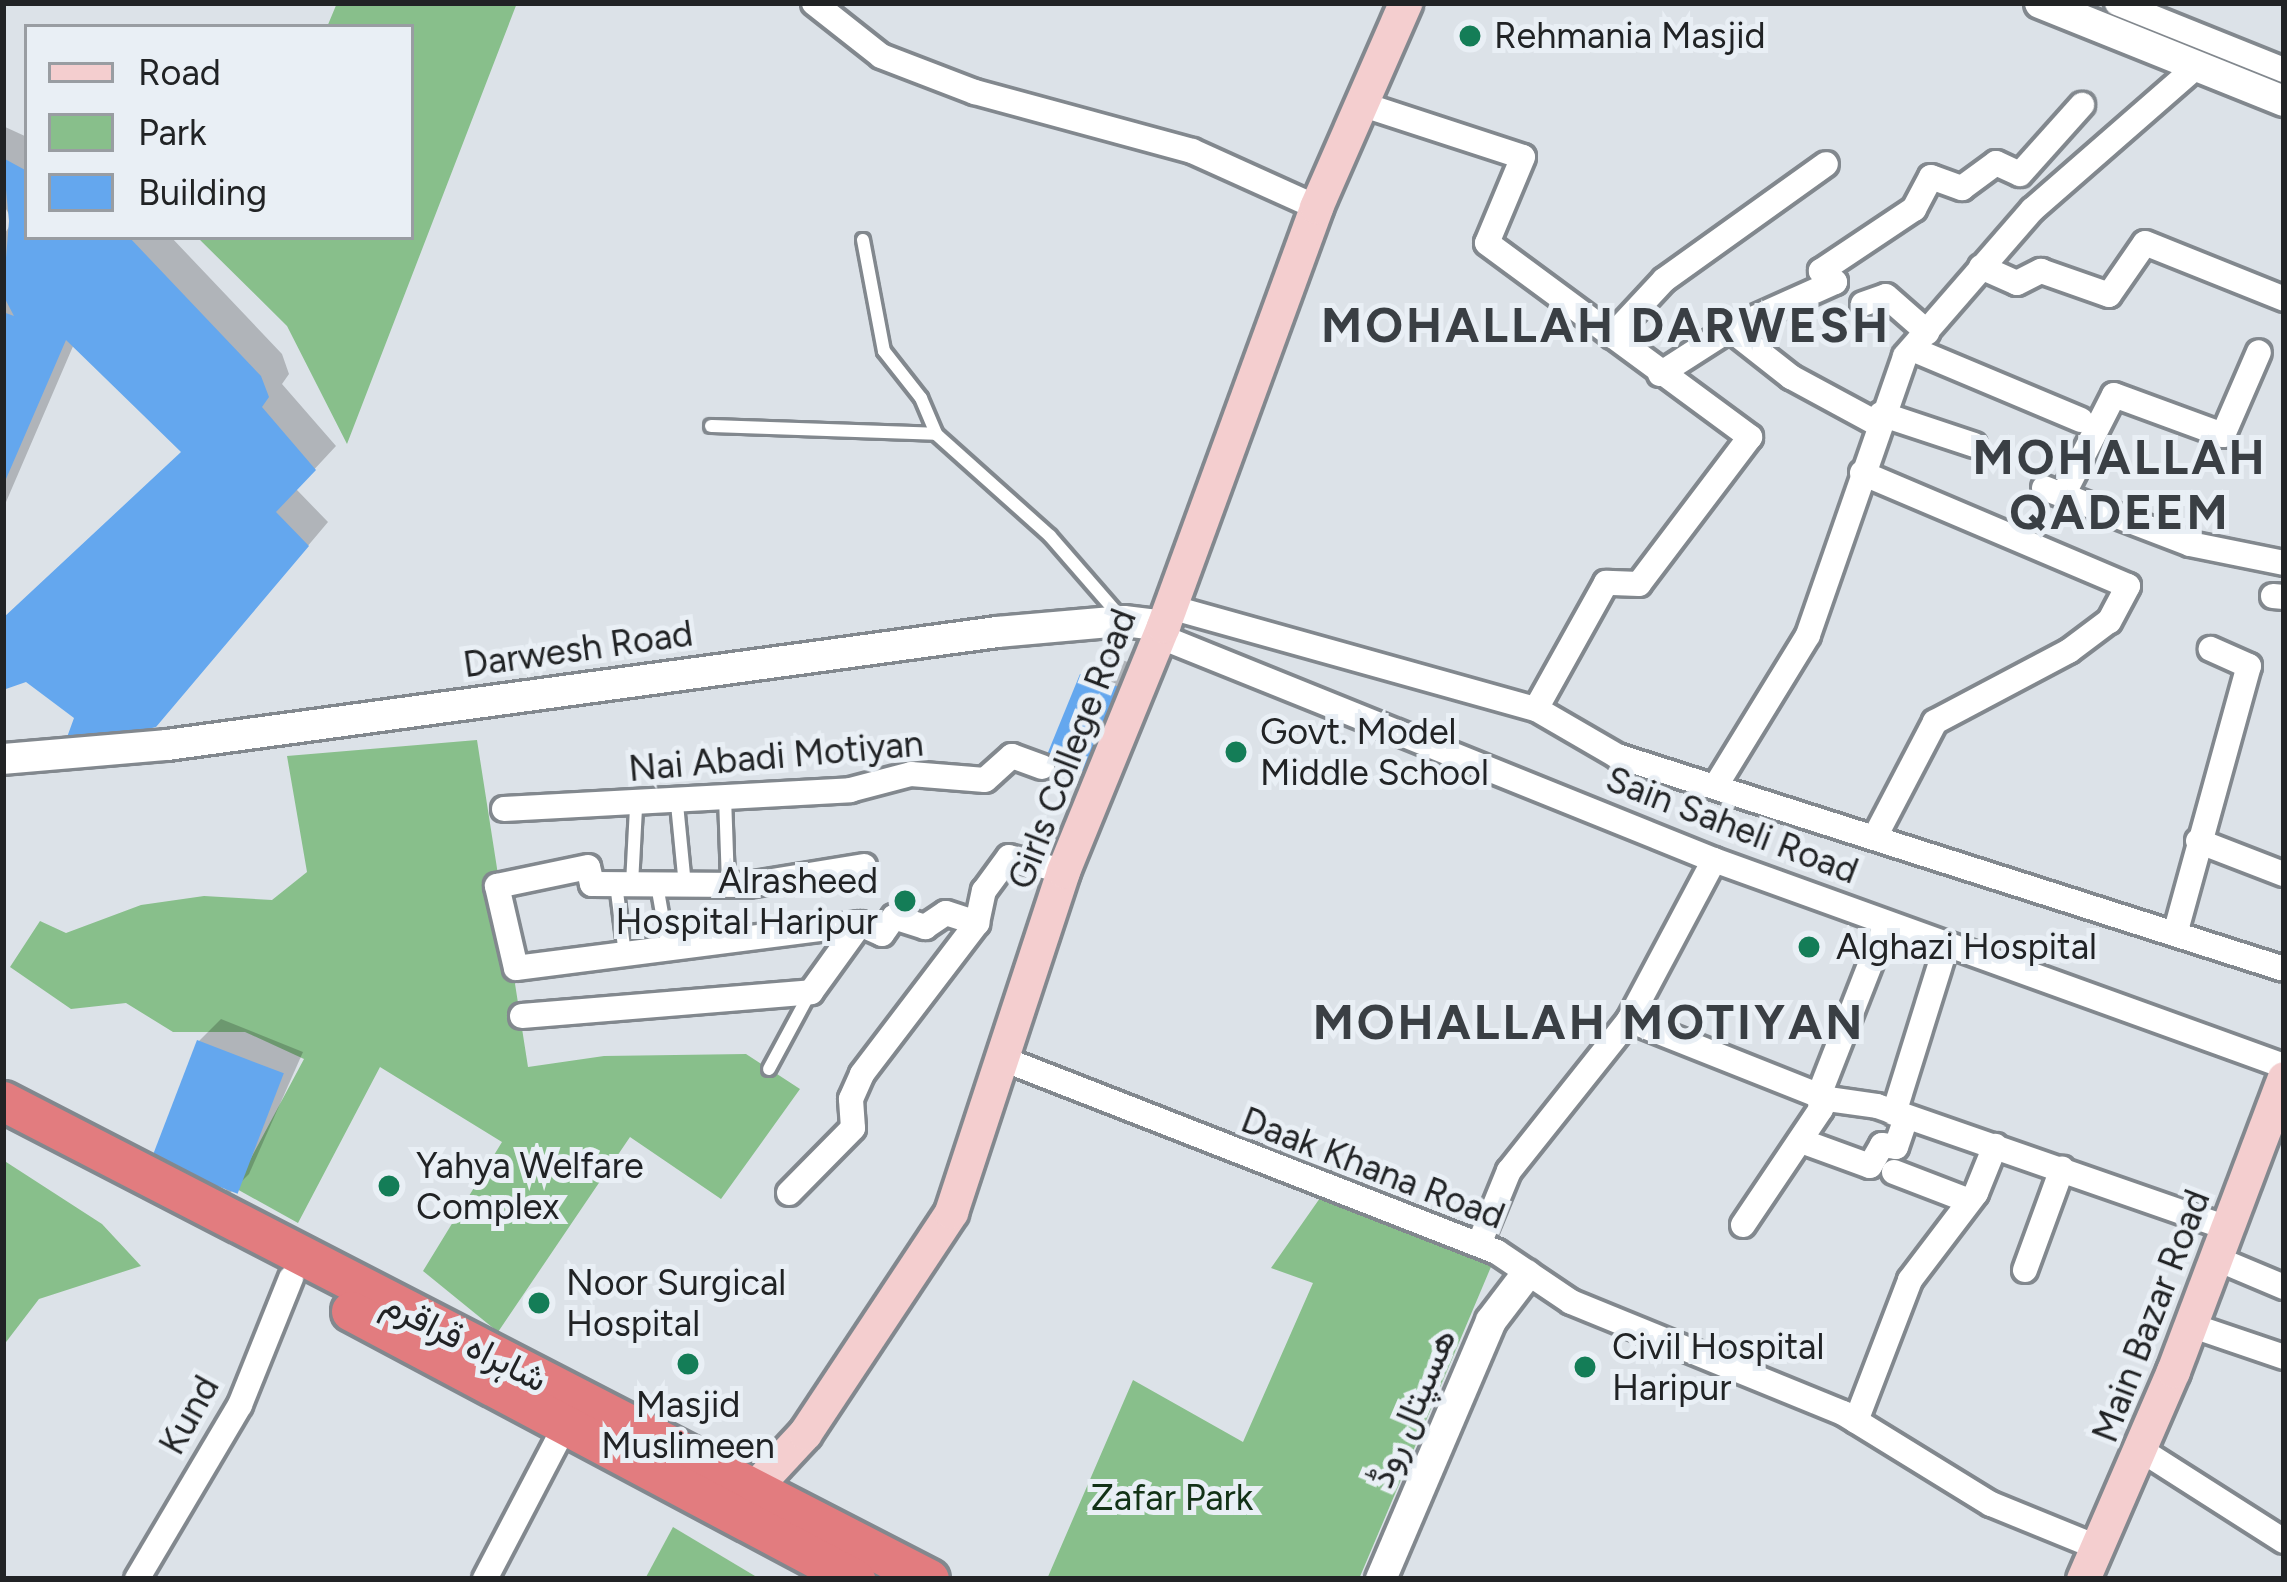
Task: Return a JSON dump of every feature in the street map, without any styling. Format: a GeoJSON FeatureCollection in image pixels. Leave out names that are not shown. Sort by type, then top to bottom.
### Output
{"type":"FeatureCollection","features":[{"type":"Feature","properties":{"kind":"highway","name":"شاہراہ قراقرم"},"geometry":{"type":"LineString","coordinates":[[3,1101],[929,1579]]}},
{"type":"Feature","properties":{"kind":"highway","name":"شاہراہ قراقرم"},"geometry":{"type":"LineString","coordinates":[[3,1123],[855,1579]]}},
{"type":"Feature","properties":{"kind":"main road","name":"Girls College Road"},"geometry":{"type":"LineString","coordinates":[[753,1489],[806,1433],[951,1212],[1063,872],[1164,623],[1316,207],[1405,3]]}},
{"type":"Feature","properties":{"kind":"main road","name":"Main Bazar Road"},"geometry":{"type":"LineString","coordinates":[[2083,1579],[2141,1450],[2284,1078]]}},
{"type":"Feature","properties":{"kind":"street"},"geometry":{"type":"LineString","coordinates":[[814,3],[881,56],[975,92],[1192,151],[1316,207]]}},
{"type":"Feature","properties":{"kind":"street"},"geometry":{"type":"LineString","coordinates":[[2040,3],[2284,101]]}},
{"type":"Feature","properties":{"kind":"street"},"geometry":{"type":"LineString","coordinates":[[2126,4],[2284,70]]}},
{"type":"Feature","properties":{"kind":"street"},"geometry":{"type":"LineString","coordinates":[[1715,787],[1808,635],[1879,419],[1919,340],[2032,210],[2197,66]]}},
{"type":"Feature","properties":{"kind":"street"},"geometry":{"type":"LineString","coordinates":[[1364,105],[1523,157],[1487,243],[1750,437],[1751,446],[1639,584],[1606,584],[1535,710]]}},
{"type":"Feature","properties":{"kind":"street"},"geometry":{"type":"LineString","coordinates":[[1660,374],[1730,328],[1835,282],[1821,271],[1914,209],[1931,178],[1962,188],[1996,163],[2020,174],[2082,105]]}},
{"type":"Feature","properties":{"kind":"street"},"geometry":{"type":"LineString","coordinates":[[1612,336],[1664,280],[1826,164]]}},
{"type":"Feature","properties":{"kind":"street"},"geometry":{"type":"LineString","coordinates":[[1981,268],[2017,283],[2041,271],[2109,295],[2145,243],[2284,298]]}},
{"type":"Feature","properties":{"kind":"street"},"geometry":{"type":"LineString","coordinates":[[1863,304],[1886,296],[1919,340],[2081,420]]}},
{"type":"Feature","properties":{"kind":"street"},"geometry":{"type":"LineString","coordinates":[[1730,328],[1792,377],[1879,419],[1974,445]]}},
{"type":"Feature","properties":{"kind":"street"},"geometry":{"type":"LineString","coordinates":[[2259,352],[2223,435],[2114,395],[2054,491],[2190,544],[2284,563]]}},
{"type":"Feature","properties":{"kind":"street"},"geometry":{"type":"LineString","coordinates":[[1862,473],[2128,586],[2109,620],[2069,651],[1935,722],[1875,837]]}},
{"type":"Feature","properties":{"kind":"street","name":"Darwesh Road"},"geometry":{"type":"LineString","coordinates":[[3,759],[189,742],[1124,621],[1164,623]]}},
{"type":"Feature","properties":{"kind":"street","name":"Sain Saheli Road"},"geometry":{"type":"LineString","coordinates":[[1164,623],[1535,710],[1617,756],[2284,969]]}},
{"type":"Feature","properties":{"kind":"street","name":"Sain Saheli Road"},"geometry":{"type":"LineString","coordinates":[[1164,623],[1714,860],[2284,1066]]}},
{"type":"Feature","properties":{"kind":"street"},"geometry":{"type":"LineString","coordinates":[[2175,934],[2248,666],[2211,649]]}},
{"type":"Feature","properties":{"kind":"street","name":"Nai Abadi Motiyan"},"geometry":{"type":"LineString","coordinates":[[504,808],[636,808],[850,790],[911,774],[985,780],[1012,756],[1042,767]]}},
{"type":"Feature","properties":{"kind":"street"},"geometry":{"type":"LineString","coordinates":[[2198,841],[2283,874]]}},
{"type":"Feature","properties":{"kind":"street"},"geometry":{"type":"LineString","coordinates":[[790,1193],[853,1128],[850,1099],[862,1074],[976,923],[984,891],[1009,856],[1063,872]]}},
{"type":"Feature","properties":{"kind":"street"},"geometry":{"type":"LineString","coordinates":[[1479,1244],[1509,1171],[1543,1120],[1629,1020],[1714,860]]}},
{"type":"Feature","properties":{"kind":"street"},"geometry":{"type":"LineString","coordinates":[[864,866],[728,885],[592,884],[588,867],[497,886],[516,968],[860,924],[882,934],[894,916],[925,927],[946,913],[976,923]]}},
{"type":"Feature","properties":{"kind":"street"},"geometry":{"type":"LineString","coordinates":[[522,1016],[811,992],[860,924]]}},
{"type":"Feature","properties":{"kind":"street"},"geometry":{"type":"LineString","coordinates":[[1743,1225],[1783,1160],[1804,1142],[1821,1109],[1819,1095],[1886,924]]}},
{"type":"Feature","properties":{"kind":"street"},"geometry":{"type":"LineString","coordinates":[[1804,1142],[1870,1166],[1882,1145],[1896,1147],[1900,1116],[1946,946]]}},
{"type":"Feature","properties":{"kind":"street"},"geometry":{"type":"LineString","coordinates":[[1629,1020],[1819,1095],[2062,1169],[2221,1243],[2284,1287]]}},
{"type":"Feature","properties":{"kind":"street","name":"Daak Khana Road"},"geometry":{"type":"LineString","coordinates":[[1003,1059],[1479,1244],[1571,1302],[1665,1337],[1678,1352],[1856,1421],[1991,1504],[2094,1546]]}},
{"type":"Feature","properties":{"kind":"street"},"geometry":{"type":"LineString","coordinates":[[1856,1421],[1910,1280],[1967,1200],[1995,1146]]}},
{"type":"Feature","properties":{"kind":"street"},"geometry":{"type":"LineString","coordinates":[[2026,1270],[2062,1169]]}},
{"type":"Feature","properties":{"kind":"street"},"geometry":{"type":"LineString","coordinates":[[1894,1172],[1967,1200]]}},
{"type":"Feature","properties":{"kind":"street","name":"ھسپتال روڈ"},"geometry":{"type":"LineString","coordinates":[[1382,1579],[1491,1321],[1526,1275]]}},
{"type":"Feature","properties":{"kind":"street","name":"Kund"},"geometry":{"type":"LineString","coordinates":[[137,1579],[240,1406],[291,1278]]}},
{"type":"Feature","properties":{"kind":"street"},"geometry":{"type":"LineString","coordinates":[[2190,1325],[2284,1357]]}},
{"type":"Feature","properties":{"kind":"street"},"geometry":{"type":"LineString","coordinates":[[485,1579],[565,1426]]}},
{"type":"Feature","properties":{"kind":"street"},"geometry":{"type":"LineString","coordinates":[[2141,1450],[2284,1541]]}},
{"type":"Feature","properties":{"kind":"lane"},"geometry":{"type":"LineString","coordinates":[[863,240],[884,351],[921,398],[936,434],[1050,536],[1124,621]]}},
{"type":"Feature","properties":{"kind":"lane"},"geometry":{"type":"LineString","coordinates":[[711,425],[936,434]]}},
{"type":"Feature","properties":{"kind":"lane"},"geometry":{"type":"LineString","coordinates":[[725,797],[728,885]]}},
{"type":"Feature","properties":{"kind":"lane"},"geometry":{"type":"LineString","coordinates":[[677,804],[685,884]]}},
{"type":"Feature","properties":{"kind":"lane"},"geometry":{"type":"LineString","coordinates":[[626,953],[635,885],[636,808]]}},
{"type":"Feature","properties":{"kind":"lane"},"geometry":{"type":"LineString","coordinates":[[635,885],[668,948]]}},
{"type":"Feature","properties":{"kind":"lane"},"geometry":{"type":"LineString","coordinates":[[769,1069],[811,992]]}},
{"type":"Feature","properties":{"kind":"green space"},"geometry":{"type":"Polygon","coordinates":[[[337,3],[517,3],[347,444],[287,326],[200,240],[414,240],[414,24],[328,24],[337,3]]]}},
{"type":"Feature","properties":{"kind":"green space"},"geometry":{"type":"Polygon","coordinates":[[[477,740],[528,1067],[604,1056],[746,1054],[800,1089],[721,1199],[630,1137],[498,1332],[423,1271],[502,1142],[380,1067],[298,1223],[235,1188],[304,1059],[245,1032],[173,1032],[126,1003],[71,1009],[10,967],[40,921],[66,933],[141,905],[204,896],[272,900],[307,872],[287,756],[477,740]]]}},
{"type":"Feature","properties":{"kind":"green space"},"geometry":{"type":"Polygon","coordinates":[[[3,1160],[102,1224],[141,1266],[39,1299],[3,1346],[3,1160]]]}},
{"type":"Feature","properties":{"kind":"green space","name":"Zafar Park"},"geometry":{"type":"Polygon","coordinates":[[[1327,1188],[1496,1255],[1359,1579],[1047,1579],[1133,1380],[1243,1442],[1313,1283],[1271,1268],[1327,1188]]]}},
{"type":"Feature","properties":{"kind":"green space"},"geometry":{"type":"Polygon","coordinates":[[[673,1527],[760,1579],[645,1579],[673,1527]]]}},
{"type":"Feature","properties":{"kind":"building"},"geometry":{"type":"Polygon","coordinates":[[[3,158],[24,169],[24,240],[132,240],[261,376],[269,397],[262,407],[316,470],[276,512],[309,546],[156,727],[62,751],[74,718],[26,682],[3,690],[3,618],[181,452],[66,340],[3,486],[3,312],[14,316],[3,295],[9,221],[3,158]]]}},
{"type":"Feature","properties":{"kind":"building"},"geometry":{"type":"Polygon","coordinates":[[[1080,674],[1125,689],[1094,772],[1042,767],[1080,674]]]}},
{"type":"Feature","properties":{"kind":"building"},"geometry":{"type":"Polygon","coordinates":[[[197,1040],[284,1073],[238,1194],[151,1160],[197,1040]]]}},
{"type":"Feature","properties":{"kind":"place","name":"Rehmania Masjid"},"geometry":{"type":"Point","coordinates":[1470,36]}},
{"type":"Feature","properties":{"kind":"place","name":"Govt. Model Middle School"},"geometry":{"type":"Point","coordinates":[1236,752]}},
{"type":"Feature","properties":{"kind":"place","name":"Alrasheed Hospital Haripur"},"geometry":{"type":"Point","coordinates":[905,901]}},
{"type":"Feature","properties":{"kind":"place","name":"Alghazi Hospital"},"geometry":{"type":"Point","coordinates":[1809,947]}},
{"type":"Feature","properties":{"kind":"place","name":"Yahya Welfare Complex"},"geometry":{"type":"Point","coordinates":[389,1186]}},
{"type":"Feature","properties":{"kind":"place","name":"Noor Surgical Hospital"},"geometry":{"type":"Point","coordinates":[539,1303]}},
{"type":"Feature","properties":{"kind":"place","name":"Masjid Muslimeen"},"geometry":{"type":"Point","coordinates":[688,1364]}},
{"type":"Feature","properties":{"kind":"place","name":"Civil Hospital Haripur"},"geometry":{"type":"Point","coordinates":[1585,1367]}},
{"type":"Feature","properties":{"kind":"district","name":"MOHALLAH DARWESH"},"geometry":{"type":"Point","coordinates":[1606,326]}},
{"type":"Feature","properties":{"kind":"district","name":"MOHALLAH QADEEM"},"geometry":{"type":"Point","coordinates":[2120,484]}},
{"type":"Feature","properties":{"kind":"district","name":"MOHALLAH MOTIYAN"},"geometry":{"type":"Point","coordinates":[1589,1023]}}]}
